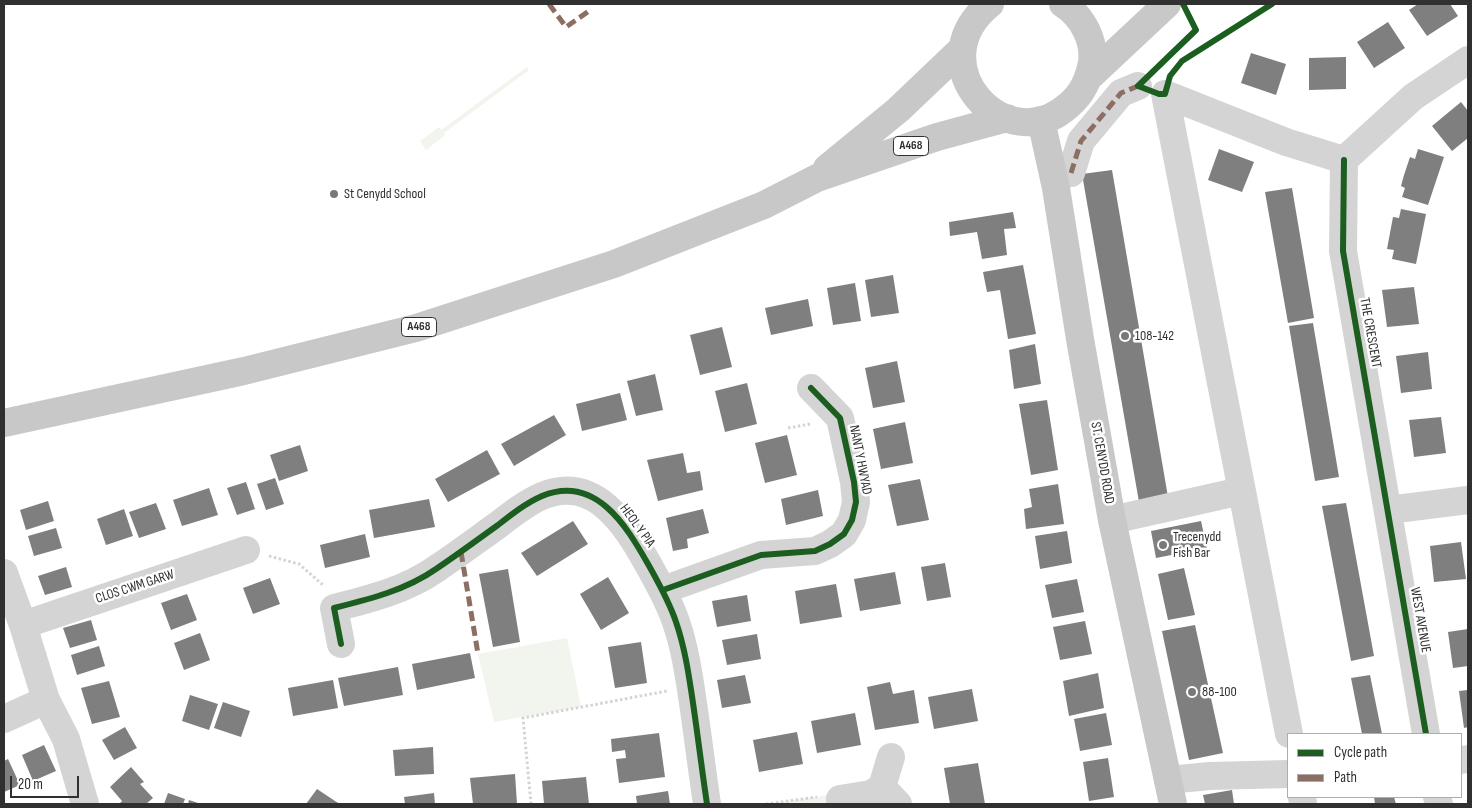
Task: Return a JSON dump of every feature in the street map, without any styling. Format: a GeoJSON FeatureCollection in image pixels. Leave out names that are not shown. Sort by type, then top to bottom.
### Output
{"type":"FeatureCollection","features":[{"type":"Feature","properties":{"kind":"main road"},"geometry":{"type":"LineString","coordinates":[[990,4],[979,13],[968,30],[962,49],[963,69],[968,85],[978,100],[992,111],[1007,118],[1023,122],[1041,120],[1061,112],[1078,98],[1088,78],[1092,60],[1090,41],[1084,24],[1074,6]]}},
{"type":"Feature","properties":{"kind":"main road"},"geometry":{"type":"LineString","coordinates":[[1088,78],[1167,4]]}},
{"type":"Feature","properties":{"kind":"main road","name":"A468"},"geometry":{"type":"LineString","coordinates":[[817,178],[898,110],[962,49]]}},
{"type":"Feature","properties":{"kind":"main road","name":"A468"},"geometry":{"type":"LineString","coordinates":[[4,423],[244,371],[416,328],[614,264],[764,205],[817,178],[937,137],[1007,118]]}},
{"type":"Feature","properties":{"kind":"main road","name":"ST. CENYDD ROAD"},"geometry":{"type":"LineString","coordinates":[[1041,120],[1056,188],[1112,520],[1171,792]]}},
{"type":"Feature","properties":{"kind":"street"},"geometry":{"type":"LineString","coordinates":[[1289,733],[1165,94],[1286,142],[1344,160],[1413,97],[1468,60]]}},
{"type":"Feature","properties":{"kind":"street"},"geometry":{"type":"LineString","coordinates":[[1071,173],[1081,141],[1120,93],[1138,86]]}},
{"type":"Feature","properties":{"kind":"street","name":"THE CRESCENT"},"geometry":{"type":"LineString","coordinates":[[1344,160],[1343,251],[1388,510]]}},
{"type":"Feature","properties":{"kind":"street","name":"NANT Y HWYAD"},"geometry":{"type":"LineString","coordinates":[[663,590],[761,555],[815,551],[830,544],[844,534],[852,520],[856,502],[854,482],[840,418],[811,388]]}},
{"type":"Feature","properties":{"kind":"street","name":"HEOL Y PIA"},"geometry":{"type":"LineString","coordinates":[[342,644],[334,608],[379,596],[434,571],[526,504],[544,496],[558,492],[576,491],[589,496],[605,504],[614,512],[633,537],[663,590],[676,622],[686,660],[708,804]]}},
{"type":"Feature","properties":{"kind":"street"},"geometry":{"type":"LineString","coordinates":[[1112,520],[1241,491]]}},
{"type":"Feature","properties":{"kind":"street"},"geometry":{"type":"LineString","coordinates":[[1388,510],[1468,500]]}},
{"type":"Feature","properties":{"kind":"street","name":"WEST AVENUE"},"geometry":{"type":"LineString","coordinates":[[1388,510],[1426,733]]}},
{"type":"Feature","properties":{"kind":"street","name":"CLOS CWM GARW"},"geometry":{"type":"LineString","coordinates":[[23,625],[246,550]]}},
{"type":"Feature","properties":{"kind":"street"},"geometry":{"type":"LineString","coordinates":[[4,573],[23,625],[46,700],[66,739],[85,804]]}},
{"type":"Feature","properties":{"kind":"street"},"geometry":{"type":"LineString","coordinates":[[4,719],[46,700]]}},
{"type":"Feature","properties":{"kind":"street"},"geometry":{"type":"LineString","coordinates":[[840,799],[871,794],[890,796],[891,756]]}},
{"type":"Feature","properties":{"kind":"street"},"geometry":{"type":"LineString","coordinates":[[1171,792],[1210,776],[1287,774]]}},
{"type":"Feature","properties":{"kind":"path"},"geometry":{"type":"LineString","coordinates":[[1138,86],[1196,30]]}},
{"type":"Feature","properties":{"kind":"path"},"geometry":{"type":"LineString","coordinates":[[532,804],[523,718],[690,687]]}},
{"type":"Feature","properties":{"kind":"path"},"geometry":{"type":"LineString","coordinates":[[766,804],[829,795],[840,799]]}},
{"type":"Feature","properties":{"kind":"shaded area"},"geometry":{"type":"Polygon","coordinates":[[[527,67],[529,70],[444,133],[445,135],[426,150],[420,141],[439,127],[441,130],[527,67]]]}},
{"type":"Feature","properties":{"kind":"shaded area"},"geometry":{"type":"Polygon","coordinates":[[[567,638],[581,707],[494,722],[478,654],[567,638]]]}},
{"type":"Feature","properties":{"kind":"shaded area"},"geometry":{"type":"Polygon","coordinates":[[[829,795],[898,804],[766,804],[829,795]]]}},
{"type":"Feature","properties":{"kind":"building"},"geometry":{"type":"Polygon","coordinates":[[[1418,4],[1450,4],[1458,16],[1427,36],[1409,10],[1418,4]]]}},
{"type":"Feature","properties":{"kind":"building"},"geometry":{"type":"Polygon","coordinates":[[[1388,22],[1405,48],[1374,68],[1357,42],[1388,22]]]}},
{"type":"Feature","properties":{"kind":"building"},"geometry":{"type":"Polygon","coordinates":[[[1251,53],[1286,64],[1276,95],[1241,83],[1251,53]]]}},
{"type":"Feature","properties":{"kind":"building"},"geometry":{"type":"Polygon","coordinates":[[[1346,57],[1346,89],[1309,90],[1309,58],[1346,57]]]}},
{"type":"Feature","properties":{"kind":"building"},"geometry":{"type":"Polygon","coordinates":[[[1461,102],[1468,111],[1468,138],[1452,151],[1432,126],[1461,102]]]}},
{"type":"Feature","properties":{"kind":"building"},"geometry":{"type":"Polygon","coordinates":[[[1219,149],[1254,162],[1242,192],[1208,180],[1219,149]]]}},
{"type":"Feature","properties":{"kind":"building"},"geometry":{"type":"Polygon","coordinates":[[[1418,149],[1444,157],[1428,205],[1402,197],[1405,188],[1401,186],[1410,157],[1415,159],[1418,149]]]}},
{"type":"Feature","properties":{"kind":"building","name":"108-142"},"geometry":{"type":"Polygon","coordinates":[[[1112,170],[1168,497],[1139,502],[1082,174],[1112,170]]]}},
{"type":"Feature","properties":{"kind":"building"},"geometry":{"type":"Polygon","coordinates":[[[1292,188],[1314,318],[1288,323],[1265,192],[1292,188]]]}},
{"type":"Feature","properties":{"kind":"building"},"geometry":{"type":"Polygon","coordinates":[[[1401,209],[1426,214],[1416,264],[1392,259],[1394,250],[1387,249],[1393,217],[1399,218],[1401,209]]]}},
{"type":"Feature","properties":{"kind":"building"},"geometry":{"type":"Polygon","coordinates":[[[1013,212],[1016,228],[1004,229],[1007,255],[982,259],[977,232],[950,236],[949,222],[1013,212]]]}},
{"type":"Feature","properties":{"kind":"building"},"geometry":{"type":"Polygon","coordinates":[[[1023,265],[1036,334],[1008,339],[1000,290],[987,292],[983,272],[1023,265]]]}},
{"type":"Feature","properties":{"kind":"building"},"geometry":{"type":"Polygon","coordinates":[[[893,275],[899,313],[871,317],[865,280],[893,275]]]}},
{"type":"Feature","properties":{"kind":"building"},"geometry":{"type":"Polygon","coordinates":[[[855,283],[861,321],[833,325],[827,288],[855,283]]]}},
{"type":"Feature","properties":{"kind":"building"},"geometry":{"type":"Polygon","coordinates":[[[1414,287],[1419,324],[1387,327],[1382,290],[1414,287]]]}},
{"type":"Feature","properties":{"kind":"building"},"geometry":{"type":"Polygon","coordinates":[[[808,299],[813,326],[771,335],[765,308],[808,299]]]}},
{"type":"Feature","properties":{"kind":"building"},"geometry":{"type":"Polygon","coordinates":[[[1313,323],[1339,477],[1315,481],[1289,326],[1313,323]]]}},
{"type":"Feature","properties":{"kind":"building"},"geometry":{"type":"Polygon","coordinates":[[[722,327],[732,367],[700,375],[690,335],[722,327]]]}},
{"type":"Feature","properties":{"kind":"building"},"geometry":{"type":"Polygon","coordinates":[[[1035,344],[1041,384],[1014,389],[1009,350],[1035,344]]]}},
{"type":"Feature","properties":{"kind":"building"},"geometry":{"type":"Polygon","coordinates":[[[1428,352],[1432,389],[1401,393],[1396,356],[1428,352]]]}},
{"type":"Feature","properties":{"kind":"building"},"geometry":{"type":"Polygon","coordinates":[[[897,361],[905,402],[873,408],[865,368],[897,361]]]}},
{"type":"Feature","properties":{"kind":"building"},"geometry":{"type":"Polygon","coordinates":[[[655,374],[663,410],[636,416],[627,381],[655,374]]]}},
{"type":"Feature","properties":{"kind":"building"},"geometry":{"type":"Polygon","coordinates":[[[747,383],[757,424],[725,432],[715,391],[747,383]]]}},
{"type":"Feature","properties":{"kind":"building"},"geometry":{"type":"Polygon","coordinates":[[[620,393],[627,420],[582,431],[576,404],[620,393]]]}},
{"type":"Feature","properties":{"kind":"building"},"geometry":{"type":"Polygon","coordinates":[[[1047,400],[1058,470],[1031,475],[1019,404],[1047,400]]]}},
{"type":"Feature","properties":{"kind":"building"},"geometry":{"type":"Polygon","coordinates":[[[554,415],[566,435],[514,466],[501,444],[554,415]]]}},
{"type":"Feature","properties":{"kind":"building"},"geometry":{"type":"Polygon","coordinates":[[[1441,417],[1446,453],[1414,457],[1409,420],[1441,417]]]}},
{"type":"Feature","properties":{"kind":"building"},"geometry":{"type":"Polygon","coordinates":[[[905,422],[913,463],[881,469],[873,429],[905,422]]]}},
{"type":"Feature","properties":{"kind":"building"},"geometry":{"type":"Polygon","coordinates":[[[787,435],[797,475],[765,483],[755,443],[787,435]]]}},
{"type":"Feature","properties":{"kind":"building"},"geometry":{"type":"Polygon","coordinates":[[[300,445],[308,471],[279,481],[270,455],[300,445]]]}},
{"type":"Feature","properties":{"kind":"building"},"geometry":{"type":"Polygon","coordinates":[[[487,450],[500,474],[448,502],[435,479],[487,450]]]}},
{"type":"Feature","properties":{"kind":"building"},"geometry":{"type":"Polygon","coordinates":[[[683,453],[687,473],[700,471],[703,490],[658,501],[647,460],[683,453]]]}},
{"type":"Feature","properties":{"kind":"building"},"geometry":{"type":"Polygon","coordinates":[[[275,478],[284,504],[266,510],[257,484],[275,478]]]}},
{"type":"Feature","properties":{"kind":"building"},"geometry":{"type":"Polygon","coordinates":[[[920,479],[929,520],[897,526],[888,485],[920,479]]]}},
{"type":"Feature","properties":{"kind":"building"},"geometry":{"type":"Polygon","coordinates":[[[246,482],[255,509],[237,515],[227,488],[246,482]]]}},
{"type":"Feature","properties":{"kind":"building"},"geometry":{"type":"Polygon","coordinates":[[[1058,484],[1064,524],[1026,529],[1024,509],[1032,507],[1029,489],[1058,484]]]}},
{"type":"Feature","properties":{"kind":"building"},"geometry":{"type":"Polygon","coordinates":[[[209,488],[218,515],[182,526],[173,500],[209,488]]]}},
{"type":"Feature","properties":{"kind":"building"},"geometry":{"type":"Polygon","coordinates":[[[818,490],[823,516],[786,525],[781,499],[818,490]]]}},
{"type":"Feature","properties":{"kind":"building"},"geometry":{"type":"Polygon","coordinates":[[[429,499],[435,527],[374,538],[369,510],[429,499]]]}},
{"type":"Feature","properties":{"kind":"building"},"geometry":{"type":"Polygon","coordinates":[[[48,501],[54,521],[26,530],[20,510],[48,501]]]}},
{"type":"Feature","properties":{"kind":"building"},"geometry":{"type":"Polygon","coordinates":[[[156,503],[166,529],[139,538],[129,512],[156,503]]]}},
{"type":"Feature","properties":{"kind":"building"},"geometry":{"type":"Polygon","coordinates":[[[1346,503],[1374,656],[1351,661],[1322,506],[1346,503]]]}},
{"type":"Feature","properties":{"kind":"building"},"geometry":{"type":"Polygon","coordinates":[[[124,509],[133,536],[106,545],[97,519],[124,509]]]}},
{"type":"Feature","properties":{"kind":"building"},"geometry":{"type":"Polygon","coordinates":[[[703,509],[709,533],[687,539],[688,548],[673,551],[666,518],[703,509]]]}},
{"type":"Feature","properties":{"kind":"building"},"geometry":{"type":"Polygon","coordinates":[[[573,521],[588,544],[537,576],[521,553],[573,521]]]}},
{"type":"Feature","properties":{"kind":"building"},"geometry":{"type":"Polygon","coordinates":[[[1201,521],[1207,548],[1156,558],[1151,531],[1201,521]]]}},
{"type":"Feature","properties":{"kind":"building"},"geometry":{"type":"Polygon","coordinates":[[[56,528],[62,548],[34,556],[28,536],[56,528]]]}},
{"type":"Feature","properties":{"kind":"building"},"geometry":{"type":"Polygon","coordinates":[[[1067,531],[1072,563],[1040,569],[1035,536],[1067,531]]]}},
{"type":"Feature","properties":{"kind":"building"},"geometry":{"type":"Polygon","coordinates":[[[365,534],[370,557],[325,568],[320,545],[365,534]]]}},
{"type":"Feature","properties":{"kind":"building"},"geometry":{"type":"Polygon","coordinates":[[[1461,542],[1466,579],[1434,582],[1430,546],[1461,542]]]}},
{"type":"Feature","properties":{"kind":"building"},"geometry":{"type":"Polygon","coordinates":[[[945,563],[951,597],[927,601],[921,567],[945,563]]]}},
{"type":"Feature","properties":{"kind":"building"},"geometry":{"type":"Polygon","coordinates":[[[66,567],[72,587],[45,595],[38,576],[66,567]]]}},
{"type":"Feature","properties":{"kind":"building"},"geometry":{"type":"Polygon","coordinates":[[[1184,568],[1195,615],[1168,620],[1158,574],[1184,568]]]}},
{"type":"Feature","properties":{"kind":"building"},"geometry":{"type":"Polygon","coordinates":[[[508,569],[520,642],[493,647],[479,574],[508,569]]]}},
{"type":"Feature","properties":{"kind":"building"},"geometry":{"type":"Polygon","coordinates":[[[895,572],[901,604],[860,611],[854,579],[895,572]]]}},
{"type":"Feature","properties":{"kind":"building"},"geometry":{"type":"Polygon","coordinates":[[[608,577],[629,613],[601,630],[580,594],[608,577]]]}},
{"type":"Feature","properties":{"kind":"building"},"geometry":{"type":"Polygon","coordinates":[[[270,578],[280,604],[253,614],[243,588],[270,578]]]}},
{"type":"Feature","properties":{"kind":"building"},"geometry":{"type":"Polygon","coordinates":[[[1077,579],[1084,612],[1052,618],[1045,585],[1077,579]]]}},
{"type":"Feature","properties":{"kind":"building"},"geometry":{"type":"Polygon","coordinates":[[[836,584],[842,617],[800,624],[795,591],[836,584]]]}},
{"type":"Feature","properties":{"kind":"building"},"geometry":{"type":"Polygon","coordinates":[[[187,594],[197,620],[171,630],[161,603],[187,594]]]}},
{"type":"Feature","properties":{"kind":"building"},"geometry":{"type":"Polygon","coordinates":[[[747,595],[751,621],[717,627],[712,601],[747,595]]]}},
{"type":"Feature","properties":{"kind":"building"},"geometry":{"type":"Polygon","coordinates":[[[91,620],[97,640],[70,648],[63,628],[91,620]]]}},
{"type":"Feature","properties":{"kind":"building"},"geometry":{"type":"Polygon","coordinates":[[[1085,621],[1092,654],[1060,660],[1053,627],[1085,621]]]}},
{"type":"Feature","properties":{"kind":"building","name":"88-100"},"geometry":{"type":"Polygon","coordinates":[[[1195,625],[1223,753],[1189,760],[1162,631],[1195,625]]]}},
{"type":"Feature","properties":{"kind":"building"},"geometry":{"type":"Polygon","coordinates":[[[1468,629],[1468,666],[1453,668],[1448,632],[1468,629]]]}},
{"type":"Feature","properties":{"kind":"building"},"geometry":{"type":"Polygon","coordinates":[[[200,633],[210,660],[184,670],[174,643],[200,633]]]}},
{"type":"Feature","properties":{"kind":"building"},"geometry":{"type":"Polygon","coordinates":[[[757,634],[761,659],[727,665],[722,640],[757,634]]]}},
{"type":"Feature","properties":{"kind":"building"},"geometry":{"type":"Polygon","coordinates":[[[641,642],[647,683],[615,688],[608,647],[641,642]]]}},
{"type":"Feature","properties":{"kind":"building"},"geometry":{"type":"Polygon","coordinates":[[[99,646],[105,666],[77,675],[71,655],[99,646]]]}},
{"type":"Feature","properties":{"kind":"building"},"geometry":{"type":"Polygon","coordinates":[[[470,653],[475,678],[417,690],[412,664],[470,653]]]}},
{"type":"Feature","properties":{"kind":"building"},"geometry":{"type":"Polygon","coordinates":[[[398,667],[403,695],[344,706],[338,678],[398,667]]]}},
{"type":"Feature","properties":{"kind":"building"},"geometry":{"type":"Polygon","coordinates":[[[1098,673],[1104,708],[1069,716],[1063,681],[1098,673]]]}},
{"type":"Feature","properties":{"kind":"building"},"geometry":{"type":"Polygon","coordinates":[[[745,675],[751,703],[722,708],[717,680],[745,675]]]}},
{"type":"Feature","properties":{"kind":"building"},"geometry":{"type":"Polygon","coordinates":[[[1370,675],[1382,733],[1362,733],[1351,678],[1370,675]]]}},
{"type":"Feature","properties":{"kind":"building"},"geometry":{"type":"Polygon","coordinates":[[[333,680],[338,708],[293,716],[288,688],[333,680]]]}},
{"type":"Feature","properties":{"kind":"building"},"geometry":{"type":"Polygon","coordinates":[[[109,681],[120,717],[92,724],[81,688],[109,681]]]}},
{"type":"Feature","properties":{"kind":"building"},"geometry":{"type":"Polygon","coordinates":[[[890,682],[893,694],[914,690],[919,723],[875,730],[867,687],[890,682]]]}},
{"type":"Feature","properties":{"kind":"building"},"geometry":{"type":"Polygon","coordinates":[[[972,689],[978,721],[934,729],[928,697],[972,689]]]}},
{"type":"Feature","properties":{"kind":"building"},"geometry":{"type":"Polygon","coordinates":[[[1468,690],[1468,727],[1464,728],[1459,691],[1468,690]]]}},
{"type":"Feature","properties":{"kind":"building"},"geometry":{"type":"Polygon","coordinates":[[[190,695],[218,704],[209,730],[182,721],[190,695]]]}},
{"type":"Feature","properties":{"kind":"building"},"geometry":{"type":"Polygon","coordinates":[[[223,702],[250,711],[241,737],[214,728],[223,702]]]}},
{"type":"Feature","properties":{"kind":"building"},"geometry":{"type":"Polygon","coordinates":[[[855,713],[861,745],[817,753],[811,721],[855,713]]]}},
{"type":"Feature","properties":{"kind":"building"},"geometry":{"type":"Polygon","coordinates":[[[1106,713],[1112,745],[1080,751],[1074,719],[1106,713]]]}},
{"type":"Feature","properties":{"kind":"building"},"geometry":{"type":"Polygon","coordinates":[[[125,727],[137,748],[114,760],[102,740],[125,727]]]}},
{"type":"Feature","properties":{"kind":"building"},"geometry":{"type":"Polygon","coordinates":[[[797,732],[803,764],[759,772],[753,740],[797,732]]]}},
{"type":"Feature","properties":{"kind":"building"},"geometry":{"type":"Polygon","coordinates":[[[659,733],[665,777],[619,783],[616,759],[626,758],[625,750],[612,752],[611,739],[659,733]]]}},
{"type":"Feature","properties":{"kind":"building"},"geometry":{"type":"Polygon","coordinates":[[[44,745],[56,771],[33,781],[22,755],[44,745]]]}},
{"type":"Feature","properties":{"kind":"building"},"geometry":{"type":"Polygon","coordinates":[[[433,747],[434,774],[395,776],[393,750],[433,747]]]}},
{"type":"Feature","properties":{"kind":"building"},"geometry":{"type":"Polygon","coordinates":[[[1108,758],[1114,797],[1089,801],[1083,762],[1108,758]]]}},
{"type":"Feature","properties":{"kind":"building"},"geometry":{"type":"Polygon","coordinates":[[[8,759],[20,785],[4,792],[4,761],[8,759]]]}},
{"type":"Feature","properties":{"kind":"building"},"geometry":{"type":"Polygon","coordinates":[[[978,763],[985,804],[950,804],[944,768],[978,763]]]}},
{"type":"Feature","properties":{"kind":"building"},"geometry":{"type":"Polygon","coordinates":[[[131,767],[144,782],[140,784],[153,798],[146,804],[119,804],[122,801],[110,787],[131,767]]]}},
{"type":"Feature","properties":{"kind":"building"},"geometry":{"type":"Polygon","coordinates":[[[515,774],[517,804],[473,804],[470,778],[515,774]]]}},
{"type":"Feature","properties":{"kind":"building"},"geometry":{"type":"Polygon","coordinates":[[[586,777],[589,804],[544,804],[542,781],[586,777]]]}},
{"type":"Feature","properties":{"kind":"building"},"geometry":{"type":"Polygon","coordinates":[[[317,789],[335,801],[340,804],[306,804],[317,789]]]}},
{"type":"Feature","properties":{"kind":"building"},"geometry":{"type":"Polygon","coordinates":[[[1232,790],[1234,804],[1205,804],[1203,795],[1232,790]]]}},
{"type":"Feature","properties":{"kind":"building"},"geometry":{"type":"Polygon","coordinates":[[[668,791],[670,804],[637,804],[636,796],[668,791]]]}},
{"type":"Feature","properties":{"kind":"building"},"geometry":{"type":"Polygon","coordinates":[[[168,793],[185,799],[183,804],[164,804],[168,793]]]}},
{"type":"Feature","properties":{"kind":"building"},"geometry":{"type":"Polygon","coordinates":[[[434,793],[435,804],[405,804],[404,797],[434,793]]]}},
{"type":"Feature","properties":{"kind":"building"},"geometry":{"type":"Polygon","coordinates":[[[1374,798],[1394,798],[1396,804],[1375,804],[1374,798]]]}},
{"type":"Feature","properties":{"kind":"building"},"geometry":{"type":"Polygon","coordinates":[[[189,800],[201,804],[188,804],[189,800]]]}},
{"type":"Feature","properties":{"kind":"marked path"},"geometry":{"type":"LineString","coordinates":[[549,4],[566,27],[589,11]]}},
{"type":"Feature","properties":{"kind":"marked path"},"geometry":{"type":"LineString","coordinates":[[1071,173],[1081,141],[1121,93],[1138,86]]}},
{"type":"Feature","properties":{"kind":"marked path"},"geometry":{"type":"LineString","coordinates":[[461,552],[478,654]]}},
{"type":"Feature","properties":{"kind":"cycle path"},"geometry":{"type":"LineString","coordinates":[[1183,4],[1196,30],[1138,86],[1159,94],[1165,94],[1170,76],[1182,61],[1272,4]]}},
{"type":"Feature","properties":{"kind":"cycle path"},"geometry":{"type":"LineString","coordinates":[[1344,160],[1343,251],[1426,733]]}},
{"type":"Feature","properties":{"kind":"cycle path"},"geometry":{"type":"LineString","coordinates":[[663,590],[761,555],[815,551],[830,544],[844,534],[852,520],[856,502],[854,482],[840,418],[811,388]]}},
{"type":"Feature","properties":{"kind":"cycle path"},"geometry":{"type":"LineString","coordinates":[[341,644],[334,608],[387,593],[412,583],[459,553],[519,509],[542,496],[561,491],[578,492],[593,498],[607,507],[630,534],[656,578],[673,614],[682,642],[688,672],[707,804]]}},
{"type":"Feature","properties":{"kind":"place","name":"St Cenydd School"},"geometry":{"type":"Point","coordinates":[334,194]}},
{"type":"Feature","properties":{"kind":"place","name":"108-142"},"geometry":{"type":"Point","coordinates":[1125,336]}},
{"type":"Feature","properties":{"kind":"place","name":"Trecenydd Fish Bar"},"geometry":{"type":"Point","coordinates":[1163,545]}},
{"type":"Feature","properties":{"kind":"place","name":"88-100"},"geometry":{"type":"Point","coordinates":[1192,692]}}]}
